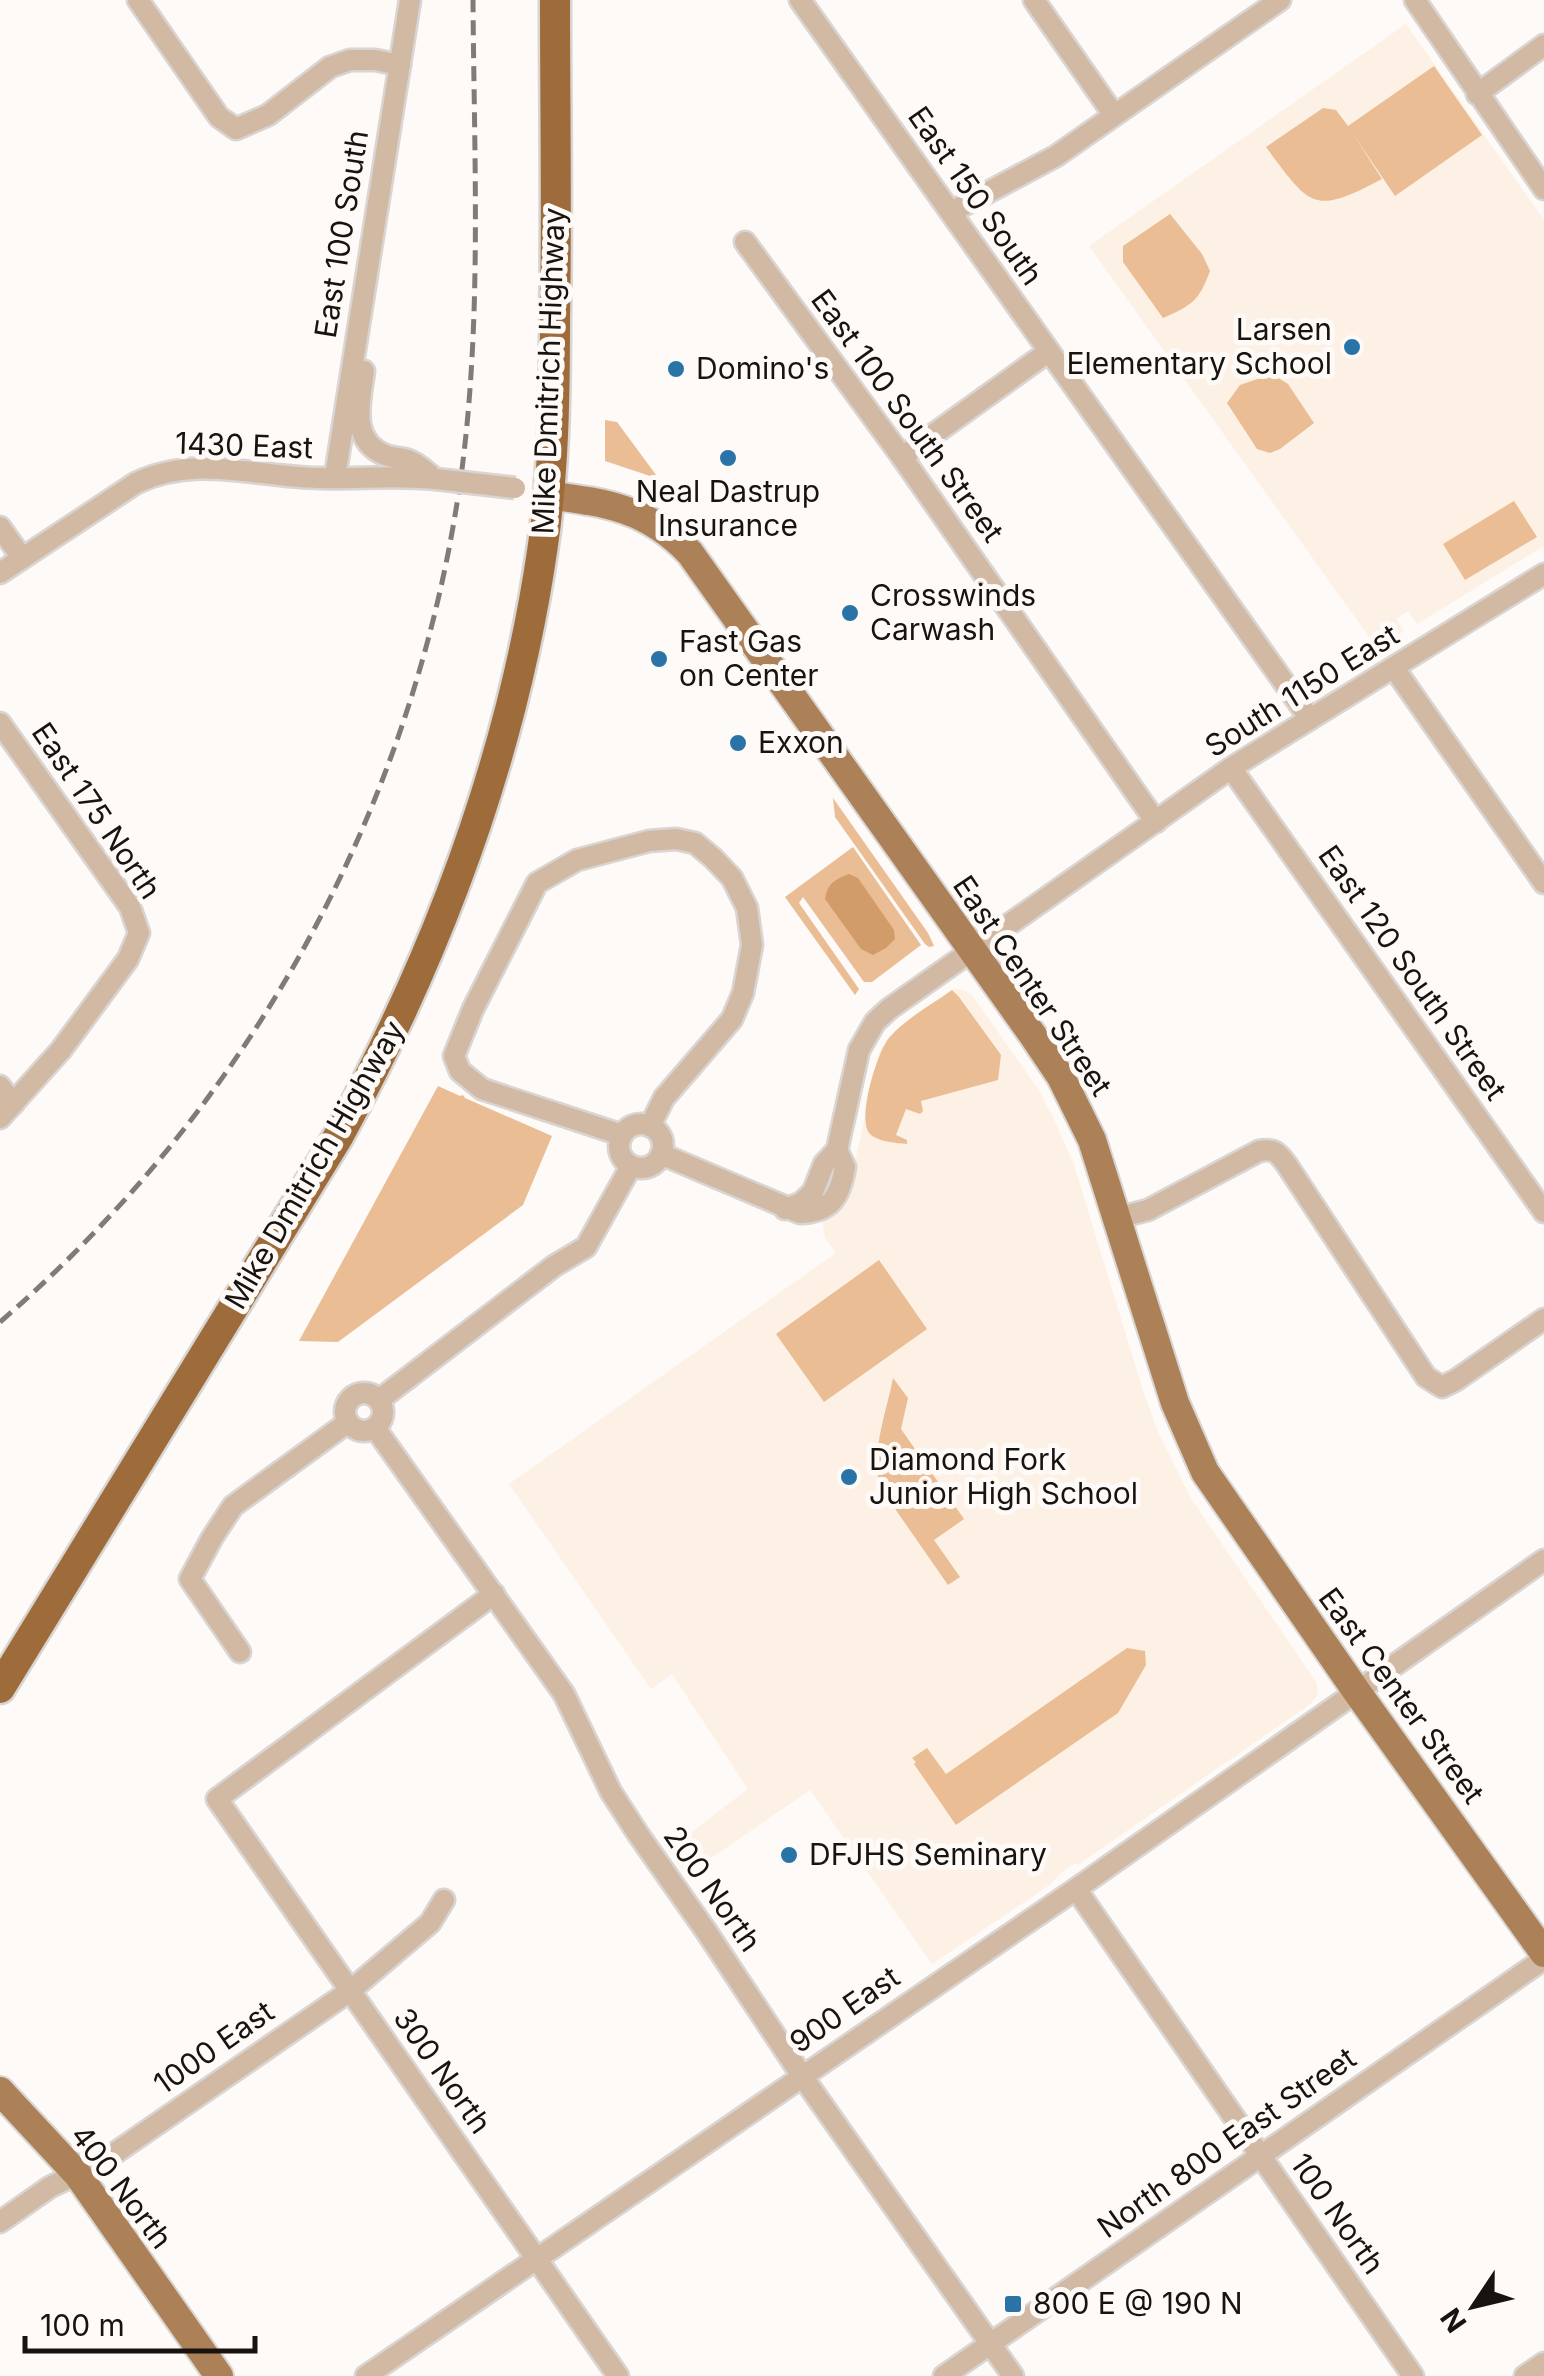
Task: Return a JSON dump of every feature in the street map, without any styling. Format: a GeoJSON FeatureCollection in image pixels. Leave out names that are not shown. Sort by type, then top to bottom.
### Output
{"type":"FeatureCollection","features":[{"type":"Feature","properties":{"kind":"highway","name":"Mike Dmitrich Highway"},"geometry":{"type":"LineString","coordinates":[[0,1688],[322,1164],[377,1065],[456,885],[493,776],[530,619],[543,546],[552,457],[556,322],[555,0]]}},
{"type":"Feature","properties":{"kind":"main road","name":"East Center Street"},"geometry":{"type":"LineString","coordinates":[[548,495],[640,514],[672,534],[690,553],[1032,1034],[1068,1090],[1092,1140],[1168,1384],[1193,1448],[1224,1501],[1544,1956]]}},
{"type":"Feature","properties":{"kind":"main road","name":"400 North"},"geometry":{"type":"LineString","coordinates":[[0,2091],[78,2175],[219,2376]]}},
{"type":"Feature","properties":{"kind":"street"},"geometry":{"type":"LineString","coordinates":[[138,0],[219,117],[236,128],[268,115],[330,67],[350,60],[400,65]]}},
{"type":"Feature","properties":{"kind":"street","name":"East 100 South"},"geometry":{"type":"LineString","coordinates":[[335,478],[410,0]]}},
{"type":"Feature","properties":{"kind":"street","name":"East 150 South"},"geometry":{"type":"LineString","coordinates":[[800,0],[1310,719]]}},
{"type":"Feature","properties":{"kind":"street"},"geometry":{"type":"LineString","coordinates":[[1034,0],[1114,115]]}},
{"type":"Feature","properties":{"kind":"street"},"geometry":{"type":"LineString","coordinates":[[950,212],[1056,156],[1280,0]]}},
{"type":"Feature","properties":{"kind":"street"},"geometry":{"type":"LineString","coordinates":[[1415,0],[1544,190]]}},
{"type":"Feature","properties":{"kind":"street"},"geometry":{"type":"LineString","coordinates":[[1477,94],[1544,44]]}},
{"type":"Feature","properties":{"kind":"street","name":"East 100 South Street"},"geometry":{"type":"LineString","coordinates":[[745,242],[902,457],[1156,822]]}},
{"type":"Feature","properties":{"kind":"street"},"geometry":{"type":"LineString","coordinates":[[370,250],[374,278],[359,424],[367,442],[377,451],[412,469]]}},
{"type":"Feature","properties":{"kind":"street"},"geometry":{"type":"LineString","coordinates":[[902,457],[1048,352]]}},
{"type":"Feature","properties":{"kind":"street","name":"1430 East"},"geometry":{"type":"LineString","coordinates":[[0,574],[136,483],[172,470],[210,468],[335,478]]}},
{"type":"Feature","properties":{"kind":"street","name":"East Center Street"},"geometry":{"type":"LineString","coordinates":[[335,478],[412,469],[436,479],[548,495]]}},
{"type":"Feature","properties":{"kind":"street"},"geometry":{"type":"LineString","coordinates":[[0,527],[22,558]]}},
{"type":"Feature","properties":{"kind":"street","name":"South 1150 East"},"geometry":{"type":"LineString","coordinates":[[661,1154],[786,1209],[801,1203],[813,1192],[824,1164],[837,1150],[859,1050],[889,1009],[1231,768],[1544,574]]}},
{"type":"Feature","properties":{"kind":"street"},"geometry":{"type":"LineString","coordinates":[[1394,668],[1541,873]]}},
{"type":"Feature","properties":{"kind":"street","name":"East 175 North"},"geometry":{"type":"LineString","coordinates":[[0,723],[130,906],[139,934],[128,960],[60,1050],[4,1103]]}},
{"type":"Feature","properties":{"kind":"street","name":"East 120 South Street"},"geometry":{"type":"LineString","coordinates":[[1231,768],[1544,1212]]}},
{"type":"Feature","properties":{"kind":"street"},"geometry":{"type":"LineString","coordinates":[[622,1136],[482,1088],[460,1071],[454,1056],[538,883],[577,860],[650,841],[676,839],[694,844],[732,878],[747,908],[752,945],[743,993],[732,1018],[664,1098],[650,1126]]}},
{"type":"Feature","properties":{"kind":"street"},"geometry":{"type":"LineString","coordinates":[[632,1126],[650,1126],[662,1140],[661,1154],[652,1165],[632,1166],[619,1150],[622,1136],[632,1126]]}},
{"type":"Feature","properties":{"kind":"street"},"geometry":{"type":"LineString","coordinates":[[1118,1218],[1148,1210],[1259,1151],[1271,1149],[1287,1165],[1426,1377],[1442,1387],[1544,1318]]}},
{"type":"Feature","properties":{"kind":"street"},"geometry":{"type":"LineString","coordinates":[[379,1400],[554,1266],[586,1247],[632,1166]]}},
{"type":"Feature","properties":{"kind":"street"},"geometry":{"type":"LineString","coordinates":[[368,1393],[379,1400],[383,1412],[375,1428],[357,1431],[347,1423],[346,1404],[354,1395],[368,1393]]}},
{"type":"Feature","properties":{"kind":"street"},"geometry":{"type":"LineString","coordinates":[[240,1652],[190,1579],[233,1506],[347,1423]]}},
{"type":"Feature","properties":{"kind":"street","name":"200 North"},"geometry":{"type":"LineString","coordinates":[[375,1428],[564,1694],[629,1820],[802,2076],[1013,2376]]}},
{"type":"Feature","properties":{"kind":"street","name":"900 East"},"geometry":{"type":"LineString","coordinates":[[366,2376],[1076,1889],[1544,1560]]}},
{"type":"Feature","properties":{"kind":"street","name":"300 North"},"geometry":{"type":"LineString","coordinates":[[494,1594],[217,1799],[618,2376]]}},
{"type":"Feature","properties":{"kind":"street","name":"100 North"},"geometry":{"type":"LineString","coordinates":[[1076,1889],[1413,2376]]}},
{"type":"Feature","properties":{"kind":"street","name":"1000 East"},"geometry":{"type":"LineString","coordinates":[[0,2222],[50,2187],[102,2162],[350,1991],[430,1923],[444,1900]]}},
{"type":"Feature","properties":{"kind":"street","name":"North 800 East Street"},"geometry":{"type":"LineString","coordinates":[[944,2376],[1544,1956]]}},
{"type":"Feature","properties":{"kind":"street"},"geometry":{"type":"LineString","coordinates":[[1525,2376],[1544,2363]]}},
{"type":"Feature","properties":{"kind":"shaded area","name":"Larsen Elementary School"},"geometry":{"type":"Polygon","coordinates":[[[1406,24],[1544,220],[1544,546],[1417,624],[1408,611],[1396,619],[1404,631],[1377,648],[1089,246],[1406,24]]]}},
{"type":"Feature","properties":{"kind":"shaded area"},"geometry":{"type":"Polygon","coordinates":[[[1434,66],[1482,135],[1395,196],[1353,134],[1382,179],[1327,201],[1304,193],[1266,147],[1323,108],[1336,110],[1348,126],[1434,66]]]}},
{"type":"Feature","properties":{"kind":"shaded area"},"geometry":{"type":"Polygon","coordinates":[[[1170,214],[1202,254],[1210,271],[1193,301],[1163,318],[1123,262],[1123,246],[1170,214]]]}},
{"type":"Feature","properties":{"kind":"shaded area"},"geometry":{"type":"Polygon","coordinates":[[[1272,374],[1288,384],[1314,423],[1270,453],[1257,449],[1227,403],[1240,385],[1272,374]]]}},
{"type":"Feature","properties":{"kind":"shaded area"},"geometry":{"type":"Polygon","coordinates":[[[605,420],[617,422],[659,479],[605,461],[605,420]]]}},
{"type":"Feature","properties":{"kind":"shaded area"},"geometry":{"type":"Polygon","coordinates":[[[1514,501],[1537,537],[1465,580],[1443,544],[1514,501]]]}},
{"type":"Feature","properties":{"kind":"shaded area"},"geometry":{"type":"Polygon","coordinates":[[[833,798],[934,946],[925,944],[835,817],[833,798]]]}},
{"type":"Feature","properties":{"kind":"shaded area"},"geometry":{"type":"Polygon","coordinates":[[[853,847],[921,945],[872,982],[864,982],[803,897],[799,903],[859,989],[855,995],[785,897],[853,847]]]}},
{"type":"Feature","properties":{"kind":"shaded area"},"geometry":{"type":"Polygon","coordinates":[[[849,874],[858,878],[894,930],[895,939],[873,955],[861,949],[825,899],[832,883],[849,874]]]}},
{"type":"Feature","properties":{"kind":"shaded area","name":"Diamond Fork Junior High School"},"geometry":{"type":"Polygon","coordinates":[[[957,989],[972,995],[1052,1115],[1074,1165],[1158,1432],[1190,1497],[1316,1682],[1318,1693],[1309,1705],[932,1964],[810,1790],[685,1876],[672,1847],[748,1789],[672,1674],[651,1689],[509,1484],[836,1253],[825,1238],[822,1217],[851,1180],[879,1053],[900,1028],[957,989]]]}},
{"type":"Feature","properties":{"kind":"shaded area"},"geometry":{"type":"Polygon","coordinates":[[[952,990],[1001,1055],[998,1080],[921,1101],[920,1114],[906,1109],[896,1135],[907,1140],[907,1144],[873,1137],[866,1127],[865,1115],[874,1071],[884,1046],[903,1025],[952,990]]]}},
{"type":"Feature","properties":{"kind":"shaded area"},"geometry":{"type":"Polygon","coordinates":[[[438,1086],[552,1136],[523,1205],[338,1342],[299,1341],[438,1086]]]}},
{"type":"Feature","properties":{"kind":"shaded area"},"geometry":{"type":"Polygon","coordinates":[[[879,1260],[927,1329],[824,1402],[776,1334],[879,1260]]]}},
{"type":"Feature","properties":{"kind":"shaded area"},"geometry":{"type":"Polygon","coordinates":[[[893,1378],[908,1398],[901,1429],[964,1519],[934,1540],[960,1577],[948,1585],[882,1490],[878,1478],[880,1435],[893,1378]]]}},
{"type":"Feature","properties":{"kind":"shaded area"},"geometry":{"type":"Polygon","coordinates":[[[1127,1648],[1145,1651],[1146,1665],[1118,1713],[956,1825],[912,1758],[927,1748],[946,1774],[1127,1648]]]}},
{"type":"Feature","properties":{"kind":"railway"},"geometry":{"type":"LineString","coordinates":[[0,1322],[91,1236],[173,1143],[246,1044],[309,938],[363,827],[407,711],[440,592],[468,411],[475,235],[473,0]]}},
{"type":"Feature","properties":{"kind":"place","name":"Larsen Elementary School"},"geometry":{"type":"Point","coordinates":[1352,347]}},
{"type":"Feature","properties":{"kind":"place","name":"Domino's"},"geometry":{"type":"Point","coordinates":[676,369]}},
{"type":"Feature","properties":{"kind":"place","name":"Neal Dastrup Insurance"},"geometry":{"type":"Point","coordinates":[728,458]}},
{"type":"Feature","properties":{"kind":"place","name":"Crosswinds Carwash"},"geometry":{"type":"Point","coordinates":[850,613]}},
{"type":"Feature","properties":{"kind":"place","name":"Fast Gas on Center"},"geometry":{"type":"Point","coordinates":[659,659]}},
{"type":"Feature","properties":{"kind":"place","name":"Exxon"},"geometry":{"type":"Point","coordinates":[738,743]}},
{"type":"Feature","properties":{"kind":"place","name":"Diamond Fork Junior High School"},"geometry":{"type":"Point","coordinates":[849,1477]}},
{"type":"Feature","properties":{"kind":"place","name":"DFJHS Seminary"},"geometry":{"type":"Point","coordinates":[789,1855]}},
{"type":"Feature","properties":{"kind":"place","name":"800 E @ 190 N"},"geometry":{"type":"Point","coordinates":[1013,2304]}}]}
